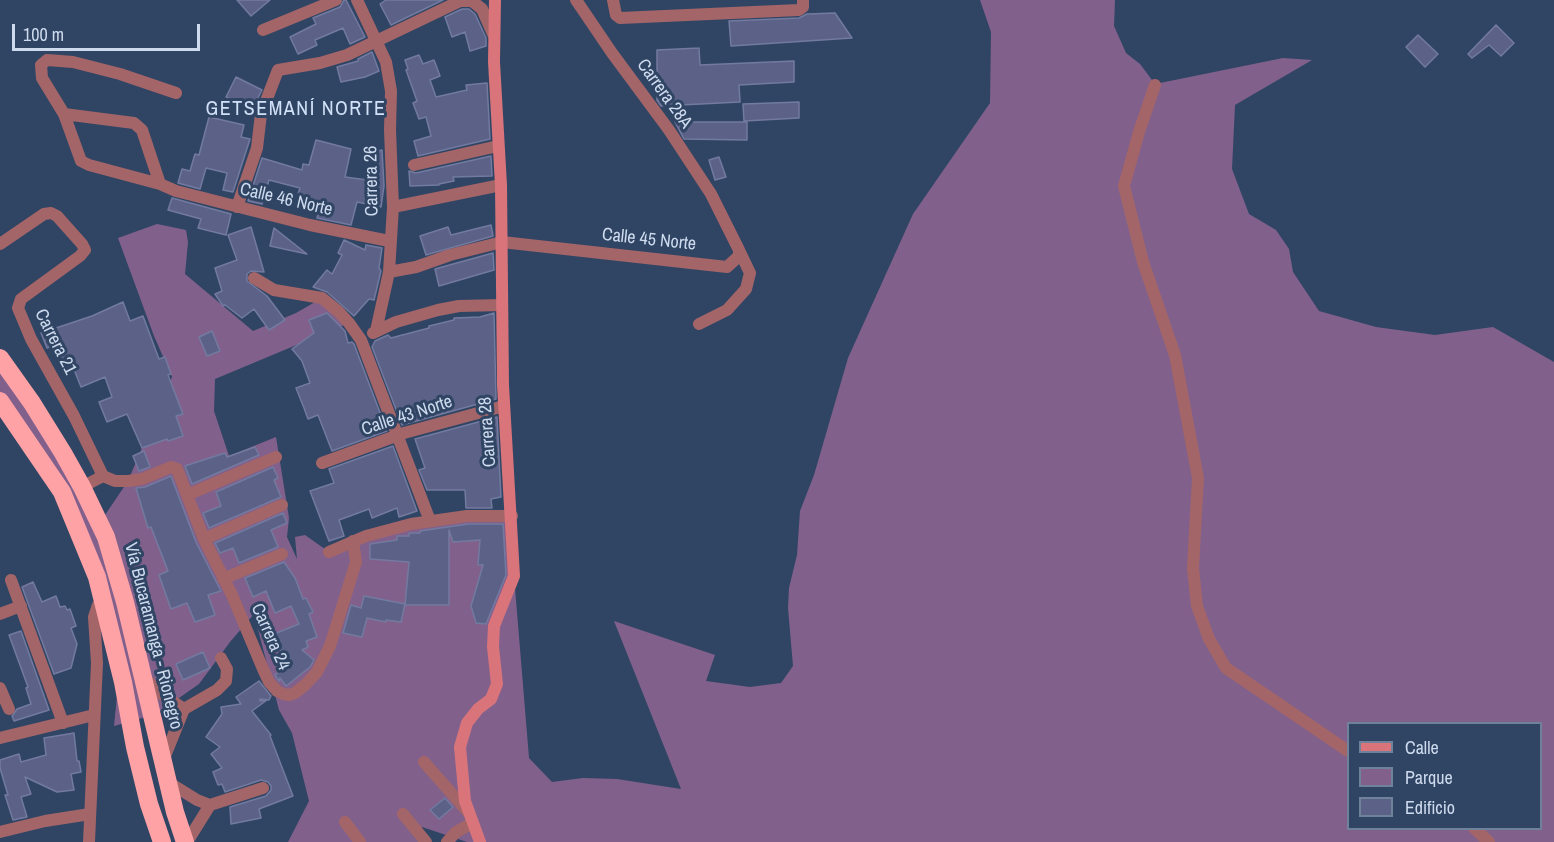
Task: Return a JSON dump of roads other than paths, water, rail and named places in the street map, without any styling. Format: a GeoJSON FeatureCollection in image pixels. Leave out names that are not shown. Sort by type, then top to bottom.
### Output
{"type":"FeatureCollection","features":[{"type":"Feature","properties":{"kind":"highway","name":"Vía Bucaramanga - Rionegro"},"geometry":{"type":"LineString","coordinates":[[0,358],[32,403],[82,487],[106,537],[144,677],[168,782],[186,842]]}},
{"type":"Feature","properties":{"kind":"highway"},"geometry":{"type":"LineString","coordinates":[[0,401],[62,492],[97,578],[104,600],[149,804],[162,842]]}},
{"type":"Feature","properties":{"kind":"street"},"geometry":{"type":"LineString","coordinates":[[263,30],[336,0]]}},
{"type":"Feature","properties":{"kind":"street","name":"Carrera 26"},"geometry":{"type":"LineString","coordinates":[[357,0],[386,62],[391,91],[393,207],[389,241],[389,272],[376,331]]}},
{"type":"Feature","properties":{"kind":"street","name":"Carrera 28"},"geometry":{"type":"LineString","coordinates":[[480,842],[465,801],[460,747],[467,723],[478,709],[491,699],[497,684],[493,647],[494,626],[514,576],[504,406],[501,185],[493,34],[495,0]]}},
{"type":"Feature","properties":{"kind":"street","name":"Carrera 28A"},"geometry":{"type":"LineString","coordinates":[[576,0],[669,130],[720,210],[739,250]]}},
{"type":"Feature","properties":{"kind":"street"},"geometry":{"type":"LineString","coordinates":[[614,0],[616,15],[620,18],[799,10],[803,7],[803,0]]}},
{"type":"Feature","properties":{"kind":"street"},"geometry":{"type":"LineString","coordinates":[[237,207],[257,148],[261,114],[278,70],[320,63],[347,55],[460,1],[472,1],[482,9],[493,34]]}},
{"type":"Feature","properties":{"kind":"street"},"geometry":{"type":"LineString","coordinates":[[160,184],[81,161],[64,114],[42,78],[41,65],[47,60],[73,62],[120,74],[176,93]]}},
{"type":"Feature","properties":{"kind":"street"},"geometry":{"type":"LineString","coordinates":[[1155,85],[1124,186],[1143,262],[1175,355],[1198,478],[1193,568],[1197,606],[1209,639],[1226,668],[1347,750]]}},
{"type":"Feature","properties":{"kind":"street"},"geometry":{"type":"LineString","coordinates":[[64,114],[134,123],[142,130],[160,184]]}},
{"type":"Feature","properties":{"kind":"street"},"geometry":{"type":"LineString","coordinates":[[414,165],[498,146]]}},
{"type":"Feature","properties":{"kind":"street","name":"Calle 46 Norte"},"geometry":{"type":"LineString","coordinates":[[160,184],[176,191],[237,207],[389,241]]}},
{"type":"Feature","properties":{"kind":"street"},"geometry":{"type":"LineString","coordinates":[[393,207],[501,185]]}},
{"type":"Feature","properties":{"kind":"street","name":"Carrera 21"},"geometry":{"type":"LineString","coordinates":[[0,244],[44,214],[51,213],[57,216],[85,250],[21,299],[18,308],[103,476]]}},
{"type":"Feature","properties":{"kind":"street"},"geometry":{"type":"LineString","coordinates":[[389,272],[416,267],[450,255],[501,242]]}},
{"type":"Feature","properties":{"kind":"street","name":"Calle 45 Norte"},"geometry":{"type":"LineString","coordinates":[[501,242],[727,267],[739,256],[739,250]]}},
{"type":"Feature","properties":{"kind":"street"},"geometry":{"type":"LineString","coordinates":[[699,324],[727,310],[746,289],[750,273],[739,250]]}},
{"type":"Feature","properties":{"kind":"street"},"geometry":{"type":"LineString","coordinates":[[254,278],[274,290],[322,298],[339,312],[360,340],[430,521]]}},
{"type":"Feature","properties":{"kind":"street"},"geometry":{"type":"LineString","coordinates":[[360,340],[376,331],[417,315],[459,306],[502,305]]}},
{"type":"Feature","properties":{"kind":"street","name":"Calle 43 Norte"},"geometry":{"type":"LineString","coordinates":[[322,463],[397,436],[504,406]]}},
{"type":"Feature","properties":{"kind":"street"},"geometry":{"type":"LineString","coordinates":[[187,495],[276,458]]}},
{"type":"Feature","properties":{"kind":"street","name":"Carrera 24"},"geometry":{"type":"LineString","coordinates":[[103,476],[115,481],[142,479],[171,467],[177,469],[204,539],[269,682],[277,691],[288,695],[305,685],[317,672],[330,646],[337,616],[356,562],[353,541]]}},
{"type":"Feature","properties":{"kind":"street"},"geometry":{"type":"LineString","coordinates":[[82,487],[103,476]]}},
{"type":"Feature","properties":{"kind":"street"},"geometry":{"type":"LineString","coordinates":[[204,539],[282,505]]}},
{"type":"Feature","properties":{"kind":"street"},"geometry":{"type":"LineString","coordinates":[[329,552],[389,529],[467,516],[512,516]]}},
{"type":"Feature","properties":{"kind":"street"},"geometry":{"type":"LineString","coordinates":[[224,579],[282,554]]}},
{"type":"Feature","properties":{"kind":"street"},"geometry":{"type":"LineString","coordinates":[[11,580],[63,723]]}},
{"type":"Feature","properties":{"kind":"street"},"geometry":{"type":"LineString","coordinates":[[89,842],[97,663],[94,617],[98,605],[104,600]]}},
{"type":"Feature","properties":{"kind":"street"},"geometry":{"type":"LineString","coordinates":[[0,614],[21,606]]}},
{"type":"Feature","properties":{"kind":"street"},"geometry":{"type":"LineString","coordinates":[[163,761],[184,709],[217,690],[226,681],[227,669],[221,658]]}},
{"type":"Feature","properties":{"kind":"street"},"geometry":{"type":"LineString","coordinates":[[144,677],[160,693],[184,709]]}},
{"type":"Feature","properties":{"kind":"street"},"geometry":{"type":"LineString","coordinates":[[0,688],[9,709]]}},
{"type":"Feature","properties":{"kind":"street"},"geometry":{"type":"LineString","coordinates":[[0,738],[94,715]]}},
{"type":"Feature","properties":{"kind":"street"},"geometry":{"type":"LineString","coordinates":[[424,762],[470,818],[447,842]]}},
{"type":"Feature","properties":{"kind":"street"},"geometry":{"type":"LineString","coordinates":[[168,782],[197,800],[210,805],[263,788]]}},
{"type":"Feature","properties":{"kind":"street"},"geometry":{"type":"LineString","coordinates":[[186,842],[210,805]]}},
{"type":"Feature","properties":{"kind":"street"},"geometry":{"type":"LineString","coordinates":[[0,832],[45,821],[90,814]]}},
{"type":"Feature","properties":{"kind":"street"},"geometry":{"type":"LineString","coordinates":[[403,814],[426,842]]}},
{"type":"Feature","properties":{"kind":"street"},"geometry":{"type":"LineString","coordinates":[[345,822],[360,842]]}},
{"type":"Feature","properties":{"kind":"street"},"geometry":{"type":"LineString","coordinates":[[1476,830],[1489,842]]}},
{"type":"Feature","properties":{"kind":"district","name":"GETSEMANÍ NORTE"},"geometry":{"type":"Point","coordinates":[296,110]}}]}
